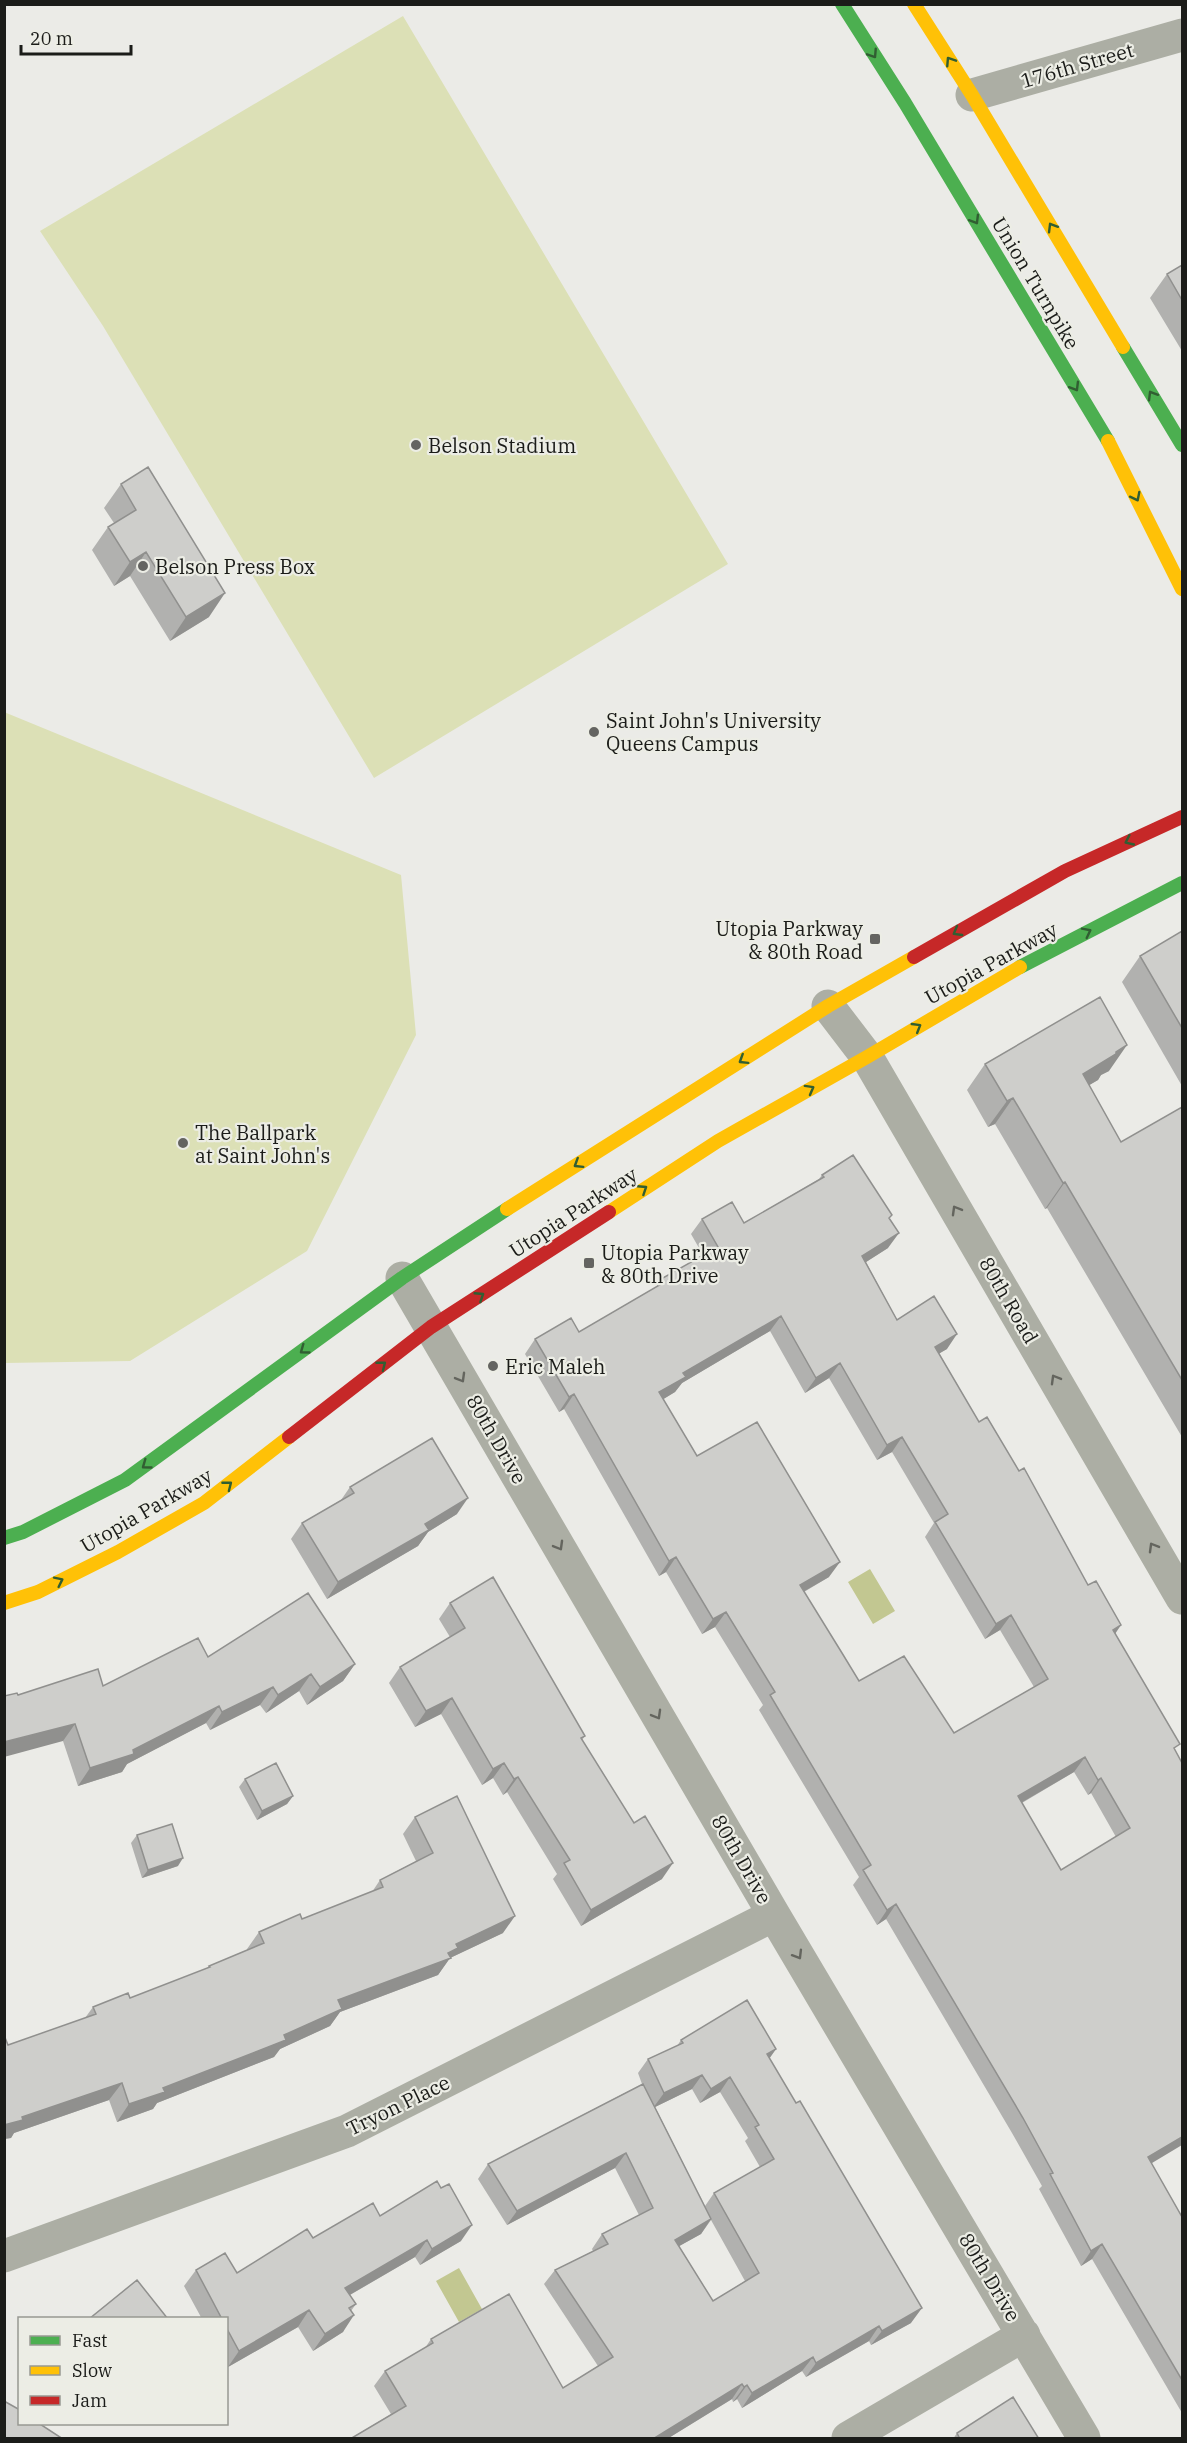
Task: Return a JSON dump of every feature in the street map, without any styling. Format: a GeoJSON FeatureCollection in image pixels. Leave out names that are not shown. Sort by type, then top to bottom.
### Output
{"type":"FeatureCollection","features":[{"type":"Feature","properties":{"kind":"main road","name":"Union Turnpike"},"geometry":{"type":"LineString","coordinates":[[842,4],[905,103],[1110,444],[1182,589]]}},
{"type":"Feature","properties":{"kind":"main road"},"geometry":{"type":"LineString","coordinates":[[914,4],[972,95],[1182,445]]}},
{"type":"Feature","properties":{"kind":"main road","name":"Utopia Parkway"},"geometry":{"type":"LineString","coordinates":[[4,1538],[23,1532],[125,1480],[402,1278],[520,1200],[828,1006],[1065,871],[1182,817]]}},
{"type":"Feature","properties":{"kind":"main road","name":"Utopia Parkway"},"geometry":{"type":"LineString","coordinates":[[4,1603],[38,1592],[118,1552],[204,1503],[431,1327],[718,1141],[867,1057],[1004,975],[1182,883]]}},
{"type":"Feature","properties":{"kind":"street","name":"176th Street"},"geometry":{"type":"LineString","coordinates":[[972,95],[1182,35]]}},
{"type":"Feature","properties":{"kind":"street","name":"80th Road"},"geometry":{"type":"LineString","coordinates":[[828,1006],[867,1057],[1182,1598]]}},
{"type":"Feature","properties":{"kind":"street","name":"80th Drive"},"geometry":{"type":"LineString","coordinates":[[402,1278],[774,1915],[1084,2439]]}},
{"type":"Feature","properties":{"kind":"street","name":"Tryon Place"},"geometry":{"type":"LineString","coordinates":[[4,2256],[347,2131],[774,1915]]}},
{"type":"Feature","properties":{"kind":"street"},"geometry":{"type":"LineString","coordinates":[[848,2439],[1024,2335]]}},
{"type":"Feature","properties":{"kind":"shaded area","name":"Belson Stadium"},"geometry":{"type":"Polygon","coordinates":[[[403,16],[728,564],[374,778],[103,326],[40,231],[403,16]]]}},
{"type":"Feature","properties":{"kind":"shaded area","name":"The Ballpark at Saint John's"},"geometry":{"type":"Polygon","coordinates":[[[4,712],[401,875],[416,1035],[307,1251],[130,1361],[5,1363],[4,712]]]}},
{"type":"Feature","properties":{"kind":"shaded area"},"geometry":{"type":"Polygon","coordinates":[[[870,1569],[895,1611],[873,1624],[848,1582],[870,1569]]]}},
{"type":"Feature","properties":{"kind":"shaded area"},"geometry":{"type":"Polygon","coordinates":[[[459,2268],[482,2309],[459,2322],[436,2281],[459,2268]]]}},
{"type":"Feature","properties":{"kind":"building"},"geometry":{"type":"Polygon","coordinates":[[[1182,265],[1182,300],[1167,274],[1182,265]]]}},
{"type":"Feature","properties":{"kind":"building"},"geometry":{"type":"Polygon","coordinates":[[[148,467],[225,593],[186,617],[146,552],[130,562],[108,527],[136,510],[121,484],[148,467]]]}},
{"type":"Feature","properties":{"kind":"building"},"geometry":{"type":"Polygon","coordinates":[[[1182,931],[1182,1028],[1140,956],[1182,931]]]}},
{"type":"Feature","properties":{"kind":"building"},"geometry":{"type":"Polygon","coordinates":[[[1100,997],[1127,1045],[1083,1074],[1121,1142],[1182,1107],[1182,1380],[1013,1098],[1007,1101],[985,1064],[1100,997]]]}},
{"type":"Feature","properties":{"kind":"building"},"geometry":{"type":"Polygon","coordinates":[[[853,1155],[892,1215],[889,1218],[899,1233],[862,1256],[897,1320],[934,1296],[957,1334],[935,1347],[979,1422],[987,1417],[1019,1471],[1024,1468],[1088,1585],[1096,1581],[1121,1625],[1113,1630],[1180,1744],[1174,1748],[1182,1763],[1182,2137],[1148,2157],[1182,2217],[1182,2380],[1102,2244],[1091,2251],[1023,2118],[896,1904],[887,1910],[863,1870],[871,1865],[770,1695],[775,1692],[726,1612],[713,1619],[676,1557],[669,1561],[574,1394],[569,1397],[535,1339],[571,1318],[579,1332],[663,1283],[661,1279],[718,1247],[702,1219],[732,1202],[744,1223],[824,1177],[822,1175],[853,1155]],[[781,1316],[683,1373],[686,1377],[659,1392],[697,1456],[757,1422],[840,1562],[800,1585],[859,1681],[904,1656],[954,1733],[1048,1679],[1011,1615],[996,1624],[935,1522],[948,1514],[902,1437],[887,1445],[840,1363],[816,1378],[781,1316]],[[1085,1757],[1018,1796],[1061,1870],[1130,1828],[1101,1778],[1098,1780],[1085,1757]]]}},
{"type":"Feature","properties":{"kind":"building"},"geometry":{"type":"Polygon","coordinates":[[[432,1438],[468,1498],[425,1524],[429,1530],[338,1582],[302,1523],[354,1493],[350,1487],[432,1438]]]}},
{"type":"Feature","properties":{"kind":"building"},"geometry":{"type":"Polygon","coordinates":[[[493,1577],[585,1736],[581,1738],[634,1823],[645,1816],[673,1863],[591,1910],[564,1863],[570,1860],[518,1777],[514,1779],[504,1763],[493,1769],[452,1698],[426,1711],[400,1667],[465,1628],[450,1603],[493,1577]]]}},
{"type":"Feature","properties":{"kind":"building"},"geometry":{"type":"Polygon","coordinates":[[[308,1593],[355,1664],[320,1687],[311,1674],[278,1695],[273,1687],[222,1712],[219,1706],[133,1750],[134,1754],[90,1768],[75,1724],[4,1742],[4,1696],[17,1693],[18,1695],[98,1669],[103,1686],[198,1638],[208,1657],[308,1593]]]}},
{"type":"Feature","properties":{"kind":"building"},"geometry":{"type":"Polygon","coordinates":[[[276,1763],[293,1796],[262,1811],[245,1779],[276,1763]]]}},
{"type":"Feature","properties":{"kind":"building"},"geometry":{"type":"Polygon","coordinates":[[[457,1796],[515,1916],[456,1944],[458,1948],[448,1953],[451,1958],[338,2000],[342,2009],[284,2035],[286,2040],[163,2088],[165,2092],[129,2104],[122,2083],[4,2125],[4,2035],[8,2045],[96,2014],[93,2007],[128,1993],[130,1998],[264,1943],[259,1932],[300,1914],[302,1919],[383,1887],[380,1880],[433,1853],[415,1817],[457,1796]]]}},
{"type":"Feature","properties":{"kind":"building"},"geometry":{"type":"Polygon","coordinates":[[[172,1824],[183,1858],[148,1870],[137,1835],[172,1824]]]}},
{"type":"Feature","properties":{"kind":"building"},"geometry":{"type":"Polygon","coordinates":[[[747,2000],[776,2049],[767,2054],[796,2103],[800,2101],[922,2308],[882,2331],[879,2326],[816,2363],[813,2357],[752,2393],[747,2385],[744,2387],[742,2384],[653,2439],[350,2439],[406,2406],[385,2371],[433,2343],[431,2339],[509,2294],[563,2388],[613,2357],[555,2270],[608,2244],[602,2234],[653,2208],[626,2153],[517,2211],[488,2164],[643,2084],[711,2219],[675,2240],[713,2301],[759,2273],[714,2193],[774,2159],[755,2127],[759,2125],[730,2077],[711,2089],[702,2075],[664,2093],[648,2059],[683,2043],[681,2040],[747,2000]]]}},
{"type":"Feature","properties":{"kind":"building"},"geometry":{"type":"Polygon","coordinates":[[[437,2181],[441,2188],[449,2184],[472,2225],[432,2249],[427,2240],[345,2288],[356,2304],[349,2308],[354,2315],[325,2334],[309,2310],[239,2351],[228,2331],[228,2317],[221,2317],[196,2270],[225,2253],[237,2273],[307,2229],[313,2238],[373,2203],[380,2216],[437,2181]]]}},
{"type":"Feature","properties":{"kind":"building"},"geometry":{"type":"Polygon","coordinates":[[[137,2280],[166,2317],[91,2317],[137,2280]]]}},
{"type":"Feature","properties":{"kind":"building"},"geometry":{"type":"Polygon","coordinates":[[[1013,2397],[1039,2439],[960,2439],[957,2433],[1013,2397]]]}},
{"type":"Feature","properties":{"kind":"building"},"geometry":{"type":"Polygon","coordinates":[[[4,2401],[18,2409],[18,2425],[42,2425],[63,2439],[4,2439],[4,2401]]]}},
{"type":"Feature","properties":{"kind":"traffic: fast"},"geometry":{"type":"LineString","coordinates":[[842,4],[905,103],[1108,441]]}},
{"type":"Feature","properties":{"kind":"traffic: fast"},"geometry":{"type":"LineString","coordinates":[[1123,347],[1182,445]]}},
{"type":"Feature","properties":{"kind":"traffic: fast"},"geometry":{"type":"LineString","coordinates":[[1020,967],[1182,883]]}},
{"type":"Feature","properties":{"kind":"traffic: fast"},"geometry":{"type":"LineString","coordinates":[[4,1538],[23,1532],[125,1480],[402,1278],[507,1209]]}},
{"type":"Feature","properties":{"kind":"traffic: slow"},"geometry":{"type":"LineString","coordinates":[[914,4],[972,95],[1123,347]]}},
{"type":"Feature","properties":{"kind":"traffic: slow"},"geometry":{"type":"LineString","coordinates":[[1108,441],[1182,589]]}},
{"type":"Feature","properties":{"kind":"traffic: slow"},"geometry":{"type":"LineString","coordinates":[[507,1209],[828,1006],[914,957]]}},
{"type":"Feature","properties":{"kind":"traffic: slow"},"geometry":{"type":"LineString","coordinates":[[609,1212],[718,1141],[1020,967]]}},
{"type":"Feature","properties":{"kind":"traffic: slow"},"geometry":{"type":"LineString","coordinates":[[4,1603],[38,1592],[118,1552],[204,1503],[289,1437]]}},
{"type":"Feature","properties":{"kind":"traffic: jam"},"geometry":{"type":"LineString","coordinates":[[914,957],[1065,871],[1182,817]]}},
{"type":"Feature","properties":{"kind":"traffic: jam"},"geometry":{"type":"LineString","coordinates":[[289,1437],[431,1327],[609,1212]]}},
{"type":"Feature","properties":{"kind":"place","name":"Belson Stadium"},"geometry":{"type":"Point","coordinates":[416,445]}},
{"type":"Feature","properties":{"kind":"place","name":"Belson Press Box"},"geometry":{"type":"Point","coordinates":[143,566]}},
{"type":"Feature","properties":{"kind":"place","name":"Saint John's University Queens Campus"},"geometry":{"type":"Point","coordinates":[594,732]}},
{"type":"Feature","properties":{"kind":"place","name":"Utopia Parkway & 80th Road"},"geometry":{"type":"Point","coordinates":[875,939]}},
{"type":"Feature","properties":{"kind":"place","name":"The Ballpark at Saint John's"},"geometry":{"type":"Point","coordinates":[183,1143]}},
{"type":"Feature","properties":{"kind":"place","name":"Utopia Parkway & 80th Drive"},"geometry":{"type":"Point","coordinates":[589,1263]}},
{"type":"Feature","properties":{"kind":"place","name":"Eric Maleh"},"geometry":{"type":"Point","coordinates":[493,1366]}}]}
